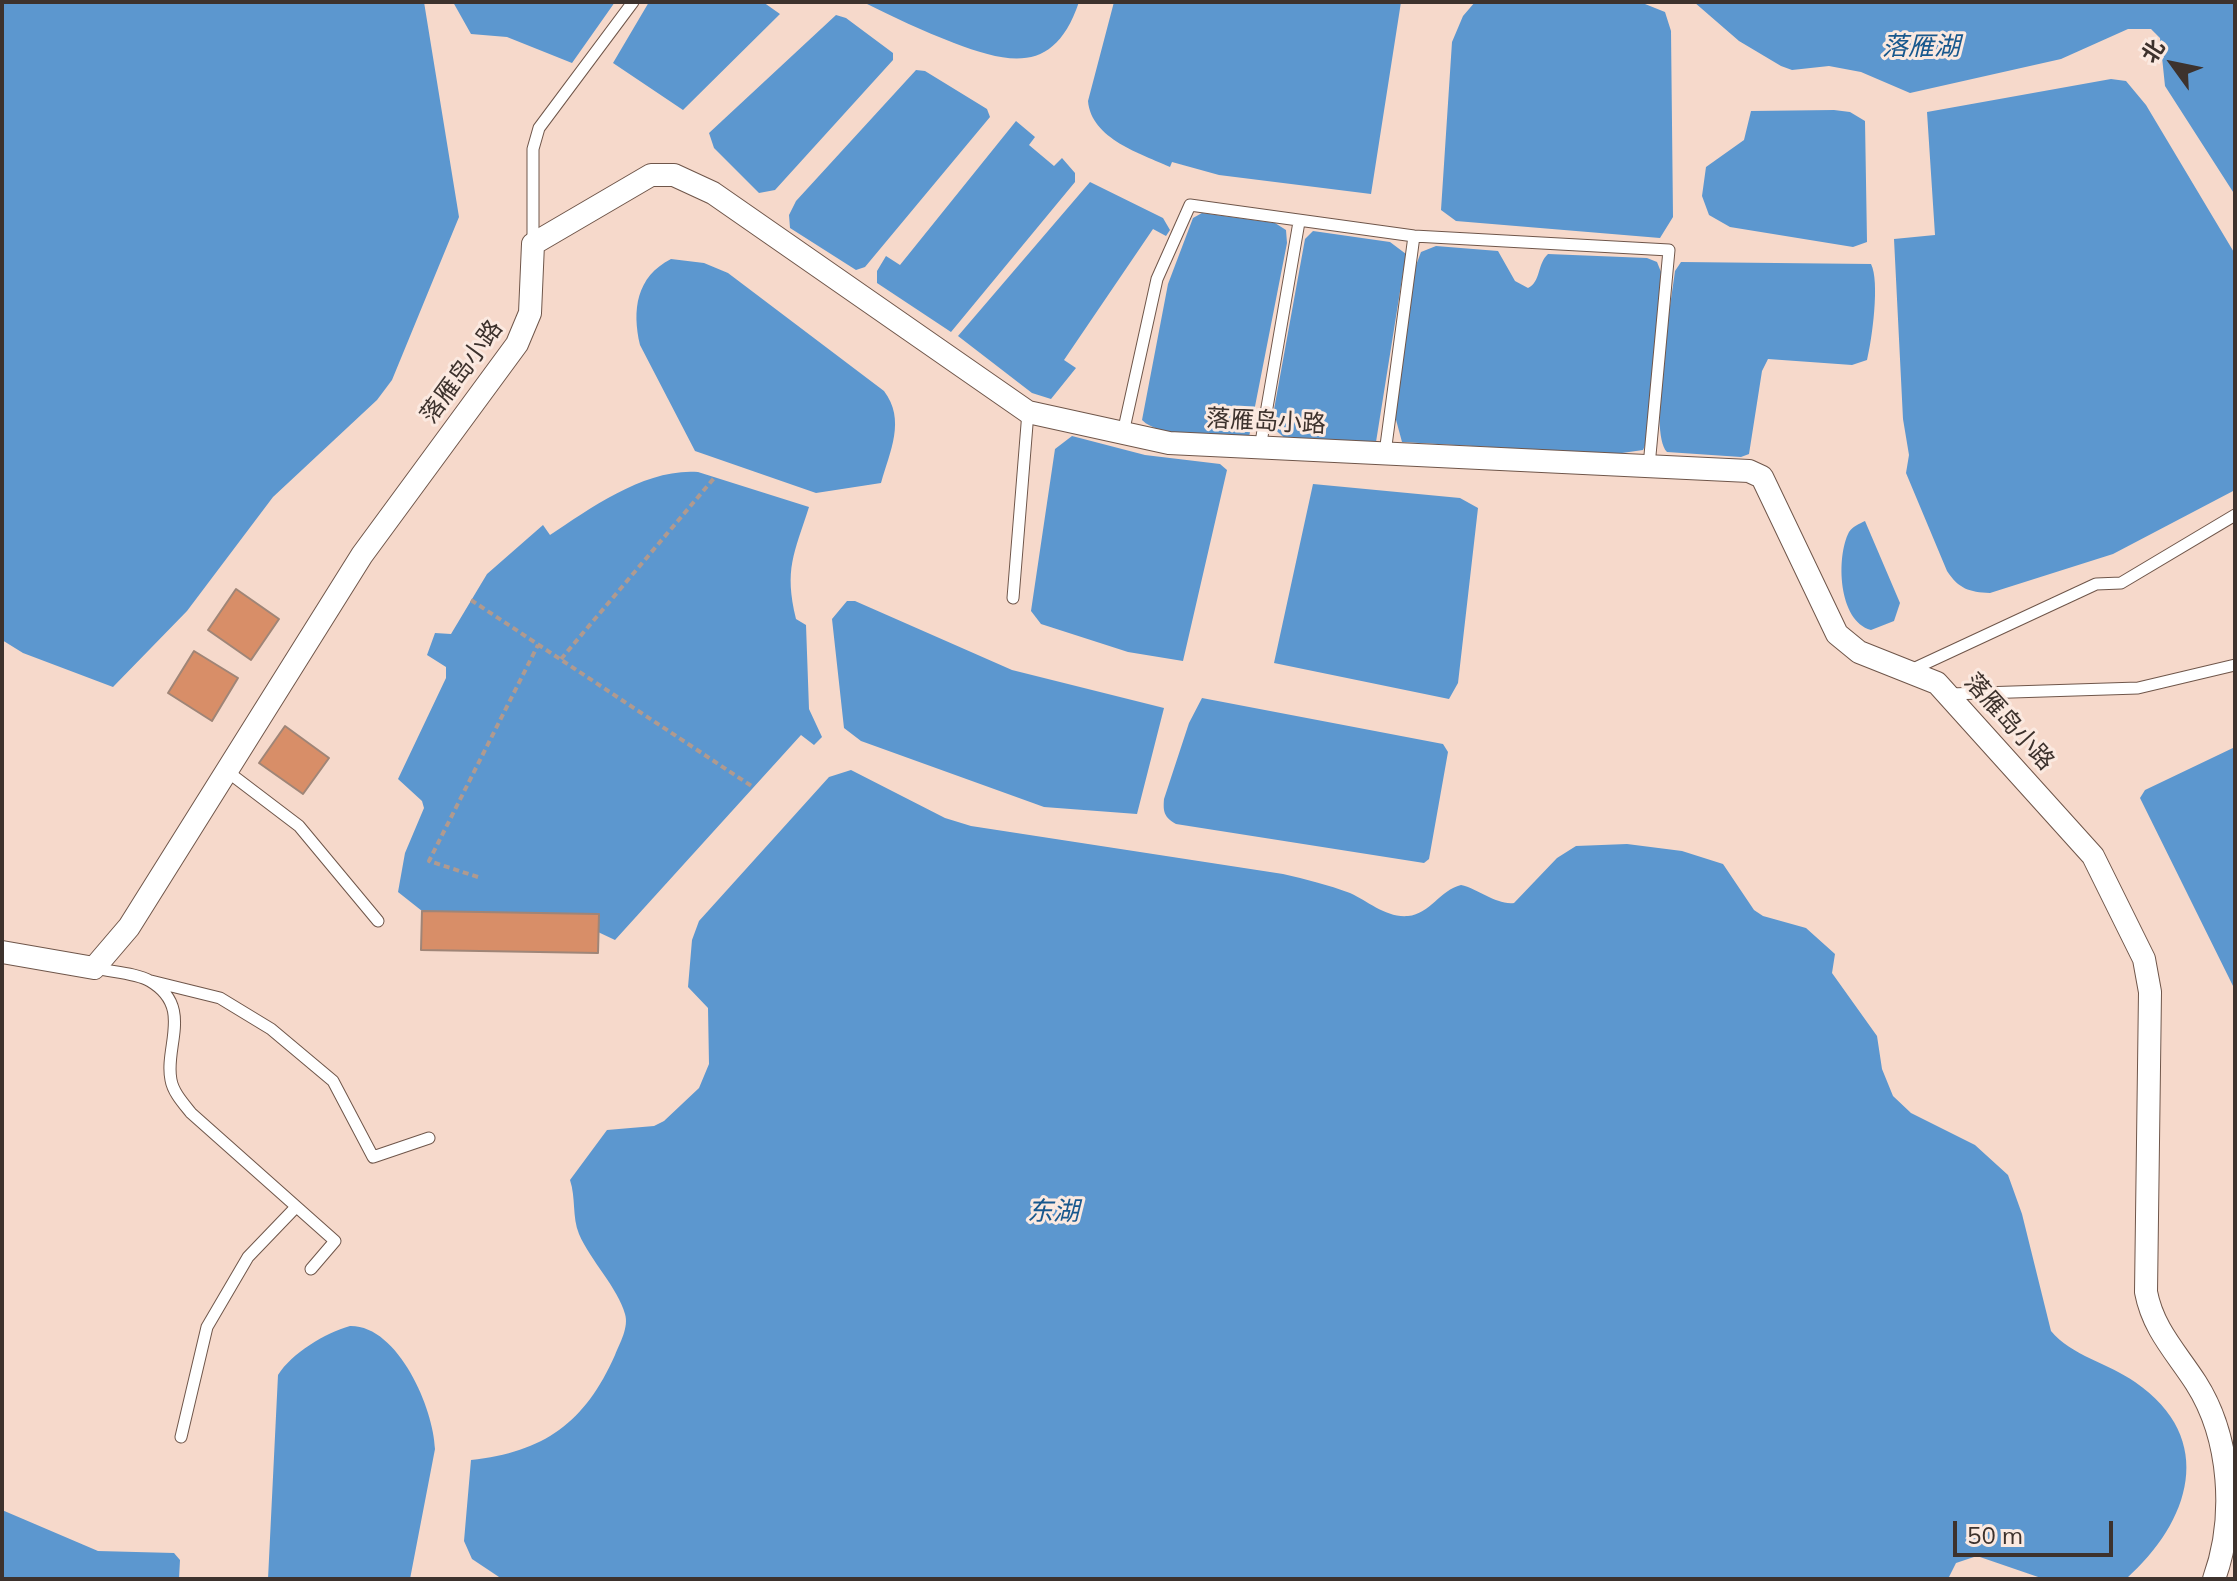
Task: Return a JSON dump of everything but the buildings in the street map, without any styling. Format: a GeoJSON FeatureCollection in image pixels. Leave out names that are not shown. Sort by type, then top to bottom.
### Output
{"type":"FeatureCollection","features":[{"type":"Feature","properties":{"kind":"street","name":"落雁岛小路"},"geometry":{"type":"LineString","coordinates":[[94,968],[150,897],[377,532],[517,344],[530,313],[533,244],[634,182],[651,175],[674,175],[713,193],[756,220],[1028,412],[1169,443],[1757,473],[1762,477],[1837,634],[1859,652],[1928,677],[1950,694],[2093,856],[2144,959],[2150,992],[2146,1292],[2161,1333],[2195,1382],[2219,1430],[2225,1485],[2224,1546],[2214,1579]]}},
{"type":"Feature","properties":{"kind":"street"},"geometry":{"type":"LineString","coordinates":[[2,952],[94,968]]}},
{"type":"Feature","properties":{"kind":"lane"},"geometry":{"type":"LineString","coordinates":[[533,244],[533,149],[539,128],[633,2]]}},
{"type":"Feature","properties":{"kind":"lane"},"geometry":{"type":"LineString","coordinates":[[1123,433],[1157,279],[1190,205],[1414,236],[1669,250],[1649,466]]}},
{"type":"Feature","properties":{"kind":"lane"},"geometry":{"type":"LineString","coordinates":[[1260,449],[1299,222]]}},
{"type":"Feature","properties":{"kind":"lane"},"geometry":{"type":"LineString","coordinates":[[1385,453],[1414,236]]}},
{"type":"Feature","properties":{"kind":"lane"},"geometry":{"type":"LineString","coordinates":[[1013,598],[1028,412]]}},
{"type":"Feature","properties":{"kind":"lane"},"geometry":{"type":"LineString","coordinates":[[1911,670],[2096,584],[2121,583],[2235,515]]}},
{"type":"Feature","properties":{"kind":"lane"},"geometry":{"type":"LineString","coordinates":[[1950,694],[2138,688],[2235,665]]}},
{"type":"Feature","properties":{"kind":"lane"},"geometry":{"type":"LineString","coordinates":[[228,772],[299,826],[378,921]]}},
{"type":"Feature","properties":{"kind":"lane"},"geometry":{"type":"LineString","coordinates":[[94,968],[220,998],[271,1029],[333,1081],[373,1157],[429,1138]]}},
{"type":"Feature","properties":{"kind":"lane"},"geometry":{"type":"LineString","coordinates":[[150,981],[175,1014],[171,1080],[183,1103],[335,1241],[311,1269]]}},
{"type":"Feature","properties":{"kind":"lane"},"geometry":{"type":"LineString","coordinates":[[181,1437],[207,1327],[248,1257],[296,1207]]}},
{"type":"Feature","properties":{"kind":"path"},"geometry":{"type":"LineString","coordinates":[[561,659],[715,477]]}},
{"type":"Feature","properties":{"kind":"path"},"geometry":{"type":"LineString","coordinates":[[471,600],[753,787]]}},
{"type":"Feature","properties":{"kind":"path"},"geometry":{"type":"LineString","coordinates":[[478,877],[429,861],[538,644]]}},
{"type":"Feature","properties":{"kind":"water"},"geometry":{"type":"Polygon","coordinates":[[[2,2],[424,2],[459,217],[392,380],[377,400],[273,497],[187,611],[113,687],[23,653],[2,640],[2,2]]]}},
{"type":"Feature","properties":{"kind":"water"},"geometry":{"type":"Polygon","coordinates":[[[453,2],[615,2],[572,63],[507,37],[471,34],[453,2]]]}},
{"type":"Feature","properties":{"kind":"water"},"geometry":{"type":"Polygon","coordinates":[[[649,2],[763,2],[780,14],[683,110],[613,63],[649,2]]]}},
{"type":"Feature","properties":{"kind":"water"},"geometry":{"type":"Polygon","coordinates":[[[863,2],[1079,2],[1058,41],[1044,52],[1013,58],[995,56],[954,43],[863,2]]]}},
{"type":"Feature","properties":{"kind":"water"},"geometry":{"type":"Polygon","coordinates":[[[1114,2],[1401,2],[1371,194],[1219,175],[1172,162],[1170,167],[1108,135],[1098,126],[1088,101],[1114,2]]]}},
{"type":"Feature","properties":{"kind":"water"},"geometry":{"type":"Polygon","coordinates":[[[1475,2],[1640,2],[1665,12],[1671,31],[1673,217],[1660,238],[1456,221],[1441,210],[1452,42],[1463,16],[1475,2]]]}},
{"type":"Feature","properties":{"kind":"water","name":"落雁湖"},"geometry":{"type":"Polygon","coordinates":[[[1694,2],[2235,2],[2235,195],[2165,86],[2160,38],[2151,29],[2128,29],[2061,59],[1910,93],[1861,72],[1829,66],[1792,70],[1781,66],[1739,41],[1694,2]]]}},
{"type":"Feature","properties":{"kind":"water"},"geometry":{"type":"Polygon","coordinates":[[[836,15],[846,18],[893,53],[893,60],[775,190],[759,193],[714,148],[709,133],[836,15]]]}},
{"type":"Feature","properties":{"kind":"water"},"geometry":{"type":"Polygon","coordinates":[[[916,70],[925,71],[987,109],[990,117],[865,267],[856,270],[790,228],[789,215],[796,201],[916,70]]]}},
{"type":"Feature","properties":{"kind":"water"},"geometry":{"type":"Polygon","coordinates":[[[2111,79],[2126,81],[2146,105],[2235,254],[2235,490],[2113,554],[1990,593],[1970,590],[1960,586],[1947,571],[1906,473],[1909,455],[1903,419],[1894,239],[1935,235],[1927,112],[2111,79]]]}},
{"type":"Feature","properties":{"kind":"water"},"geometry":{"type":"Polygon","coordinates":[[[1751,111],[1850,112],[1865,121],[1867,242],[1853,247],[1730,227],[1709,215],[1702,196],[1706,167],[1744,140],[1751,111]]]}},
{"type":"Feature","properties":{"kind":"water"},"geometry":{"type":"Polygon","coordinates":[[[1016,121],[1035,137],[1029,145],[1054,166],[1062,158],[1075,173],[1075,182],[951,332],[877,283],[877,271],[886,256],[900,265],[1016,121]]]}},
{"type":"Feature","properties":{"kind":"water"},"geometry":{"type":"Polygon","coordinates":[[[1090,182],[1163,218],[1170,230],[1166,236],[1153,229],[1064,360],[1076,368],[1051,399],[1032,393],[958,336],[1090,182]]]}},
{"type":"Feature","properties":{"kind":"water"},"geometry":{"type":"Polygon","coordinates":[[[1202,213],[1275,223],[1286,230],[1287,243],[1249,437],[1245,439],[1175,433],[1150,426],[1142,420],[1168,284],[1193,218],[1202,213]]]}},
{"type":"Feature","properties":{"kind":"water"},"geometry":{"type":"Polygon","coordinates":[[[1313,231],[1390,242],[1406,254],[1376,442],[1288,441],[1271,426],[1305,239],[1313,231]]]}},
{"type":"Feature","properties":{"kind":"water"},"geometry":{"type":"Polygon","coordinates":[[[1436,246],[1498,251],[1515,281],[1528,288],[1535,282],[1548,254],[1647,258],[1657,262],[1661,272],[1647,441],[1643,450],[1615,454],[1402,442],[1395,416],[1415,268],[1421,252],[1436,246]]]}},
{"type":"Feature","properties":{"kind":"water"},"geometry":{"type":"Polygon","coordinates":[[[671,259],[704,263],[728,273],[884,391],[891,402],[895,424],[881,483],[816,493],[695,451],[640,345],[638,332],[639,296],[650,275],[671,259]]]}},
{"type":"Feature","properties":{"kind":"water"},"geometry":{"type":"Polygon","coordinates":[[[1681,262],[1871,264],[1875,297],[1867,360],[1852,365],[1768,359],[1762,371],[1749,454],[1741,457],[1667,452],[1662,440],[1660,394],[1675,271],[1681,262]]]}},
{"type":"Feature","properties":{"kind":"water"},"geometry":{"type":"Polygon","coordinates":[[[1072,436],[1145,455],[1220,464],[1227,470],[1183,661],[1128,652],[1041,624],[1031,611],[1055,449],[1072,436]]]}},
{"type":"Feature","properties":{"kind":"water"},"geometry":{"type":"Polygon","coordinates":[[[678,472],[698,472],[809,507],[792,562],[791,587],[796,619],[806,625],[809,709],[822,737],[814,745],[801,735],[615,940],[598,932],[598,914],[422,911],[398,892],[405,853],[424,808],[422,801],[398,779],[446,678],[446,667],[427,655],[435,633],[451,634],[487,574],[543,525],[550,535],[639,483],[678,472]]]}},
{"type":"Feature","properties":{"kind":"water"},"geometry":{"type":"Polygon","coordinates":[[[1313,484],[1460,498],[1478,508],[1458,683],[1449,699],[1274,663],[1313,484]]]}},
{"type":"Feature","properties":{"kind":"water"},"geometry":{"type":"Polygon","coordinates":[[[1865,521],[1900,603],[1894,621],[1871,630],[1860,624],[1846,602],[1842,572],[1842,557],[1849,532],[1865,521]]]}},
{"type":"Feature","properties":{"kind":"water"},"geometry":{"type":"Polygon","coordinates":[[[847,601],[855,601],[1012,670],[1164,708],[1137,814],[1044,807],[861,741],[844,728],[832,619],[847,601]]]}},
{"type":"Feature","properties":{"kind":"water"},"geometry":{"type":"Polygon","coordinates":[[[1202,698],[1443,744],[1448,752],[1429,859],[1424,863],[1176,824],[1165,814],[1164,799],[1189,723],[1202,698]]]}},
{"type":"Feature","properties":{"kind":"water"},"geometry":{"type":"Polygon","coordinates":[[[2235,747],[2235,990],[2140,798],[2145,790],[2235,747]]]}},
{"type":"Feature","properties":{"kind":"water","name":"东湖"},"geometry":{"type":"Polygon","coordinates":[[[851,770],[945,818],[971,826],[1283,874],[1350,893],[1385,912],[1400,916],[1423,911],[1461,885],[1501,902],[1514,903],[1557,858],[1576,846],[1627,844],[1682,851],[1723,864],[1754,910],[1763,916],[1806,928],[1835,954],[1832,973],[1877,1036],[1882,1069],[1893,1096],[1911,1113],[1975,1145],[2008,1175],[2022,1214],[2051,1331],[2069,1347],[2135,1382],[2161,1404],[2178,1429],[2186,1454],[2186,1480],[2179,1507],[2166,1532],[2148,1557],[2126,1579],[2044,1579],[1977,1556],[1956,1563],[1948,1579],[502,1579],[472,1559],[464,1541],[471,1460],[520,1450],[541,1441],[576,1416],[603,1379],[626,1324],[616,1294],[579,1234],[570,1180],[607,1130],[654,1126],[664,1121],[699,1088],[709,1064],[708,1008],[688,987],[692,940],[699,921],[829,777],[851,770]]]}},
{"type":"Feature","properties":{"kind":"water"},"geometry":{"type":"Polygon","coordinates":[[[350,1326],[367,1329],[398,1354],[420,1392],[433,1432],[435,1449],[410,1579],[268,1579],[278,1375],[310,1345],[350,1326]]]}},
{"type":"Feature","properties":{"kind":"water"},"geometry":{"type":"Polygon","coordinates":[[[2,1510],[98,1551],[174,1553],[180,1560],[179,1579],[2,1579],[2,1510]]]}}]}
